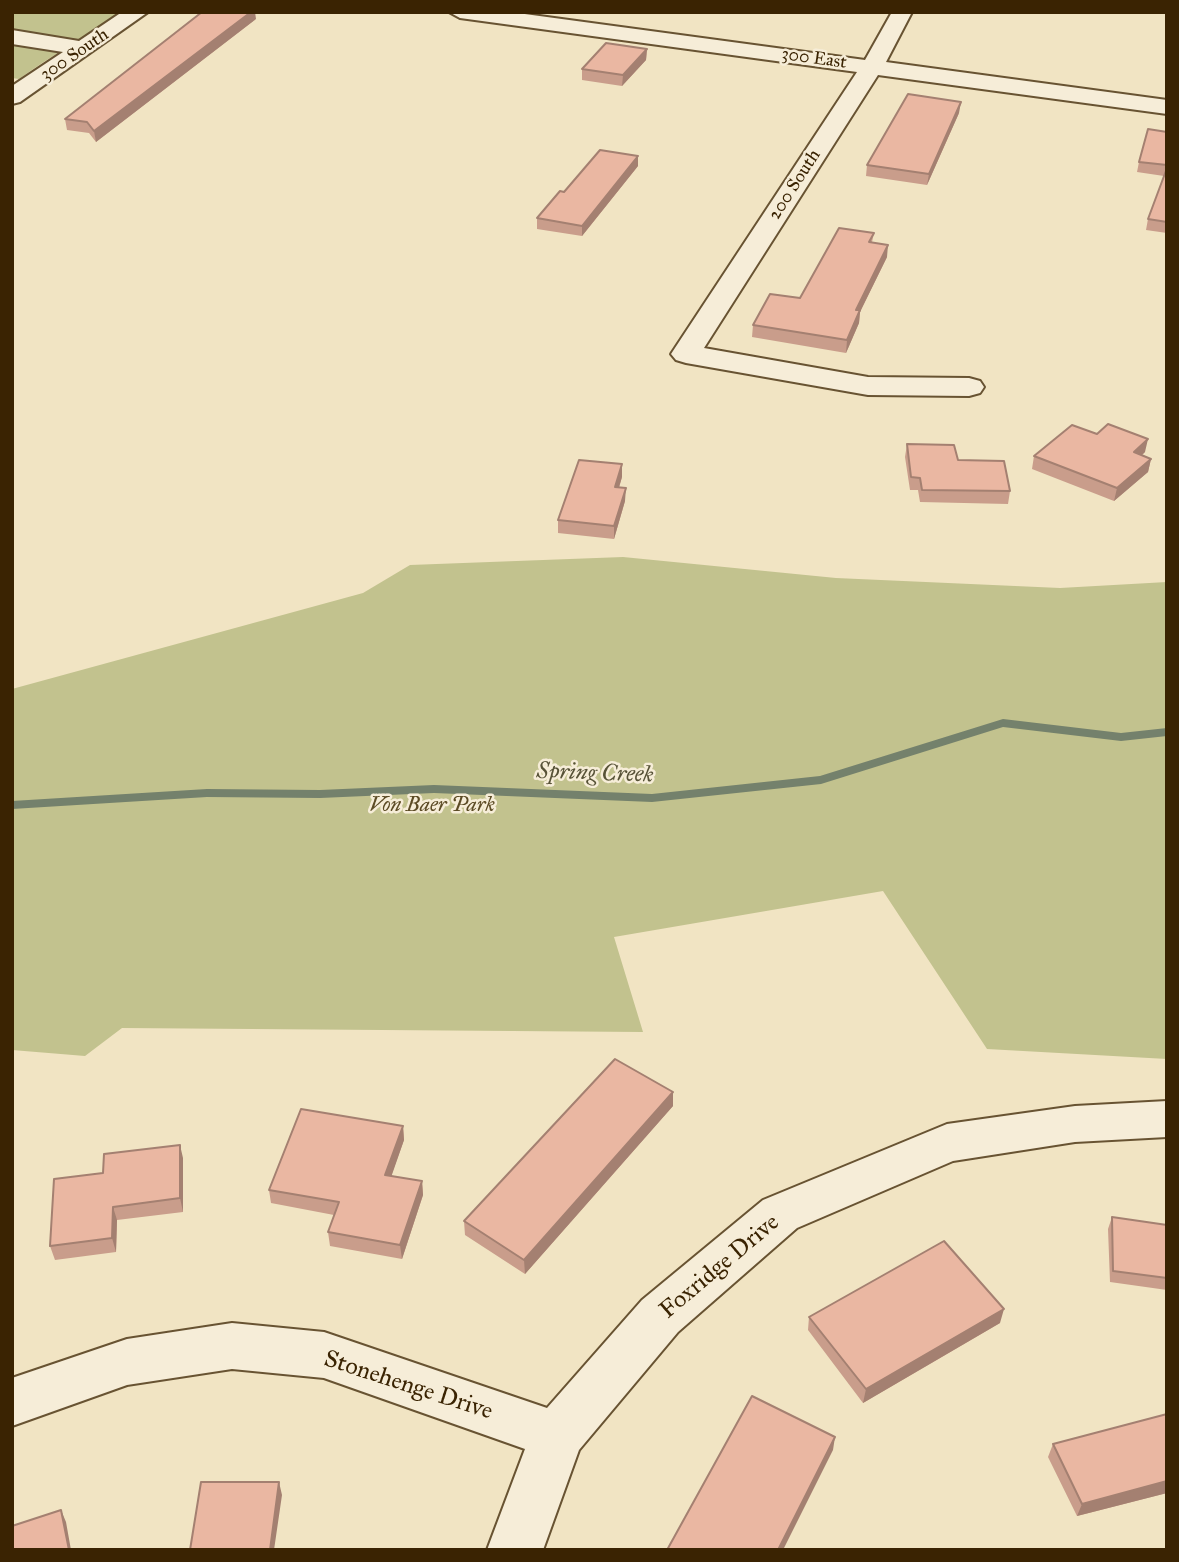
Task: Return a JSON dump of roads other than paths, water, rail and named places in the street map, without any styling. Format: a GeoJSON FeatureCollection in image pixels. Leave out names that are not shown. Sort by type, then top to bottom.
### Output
{"type":"FeatureCollection","features":[{"type":"Feature","properties":{"kind":"street","name":"300 South"},"geometry":{"type":"LineString","coordinates":[[12,97],[137,12]]}},
{"type":"Feature","properties":{"kind":"street","name":"300 East"},"geometry":{"type":"LineString","coordinates":[[460,12],[1167,107]]}},
{"type":"Feature","properties":{"kind":"street","name":"200 South"},"geometry":{"type":"LineString","coordinates":[[902,14],[872,67],[686,354],[868,386],[969,387]]}},
{"type":"Feature","properties":{"kind":"street"},"geometry":{"type":"LineString","coordinates":[[12,37],[84,49]]}},
{"type":"Feature","properties":{"kind":"street","name":"Foxridge Drive"},"geometry":{"type":"LineString","coordinates":[[515,1550],[556,1436],[660,1316],[780,1214],[947,1143],[1075,1124],[1167,1119]]}},
{"type":"Feature","properties":{"kind":"street","name":"Stonehenge Drive"},"geometry":{"type":"LineString","coordinates":[[12,1402],[127,1362],[232,1346],[324,1355],[556,1436]]}},
{"type":"Feature","properties":{"kind":"waterway","name":"Spring Creek"},"geometry":{"type":"LineString","coordinates":[[12,805],[207,793],[320,794],[434,789],[652,798],[821,780],[1003,723],[1121,737],[1167,732]]}},
{"type":"Feature","properties":{"kind":"park label","name":"Von Baer Park"},"geometry":{"type":"Point","coordinates":[432,806]}}]}
